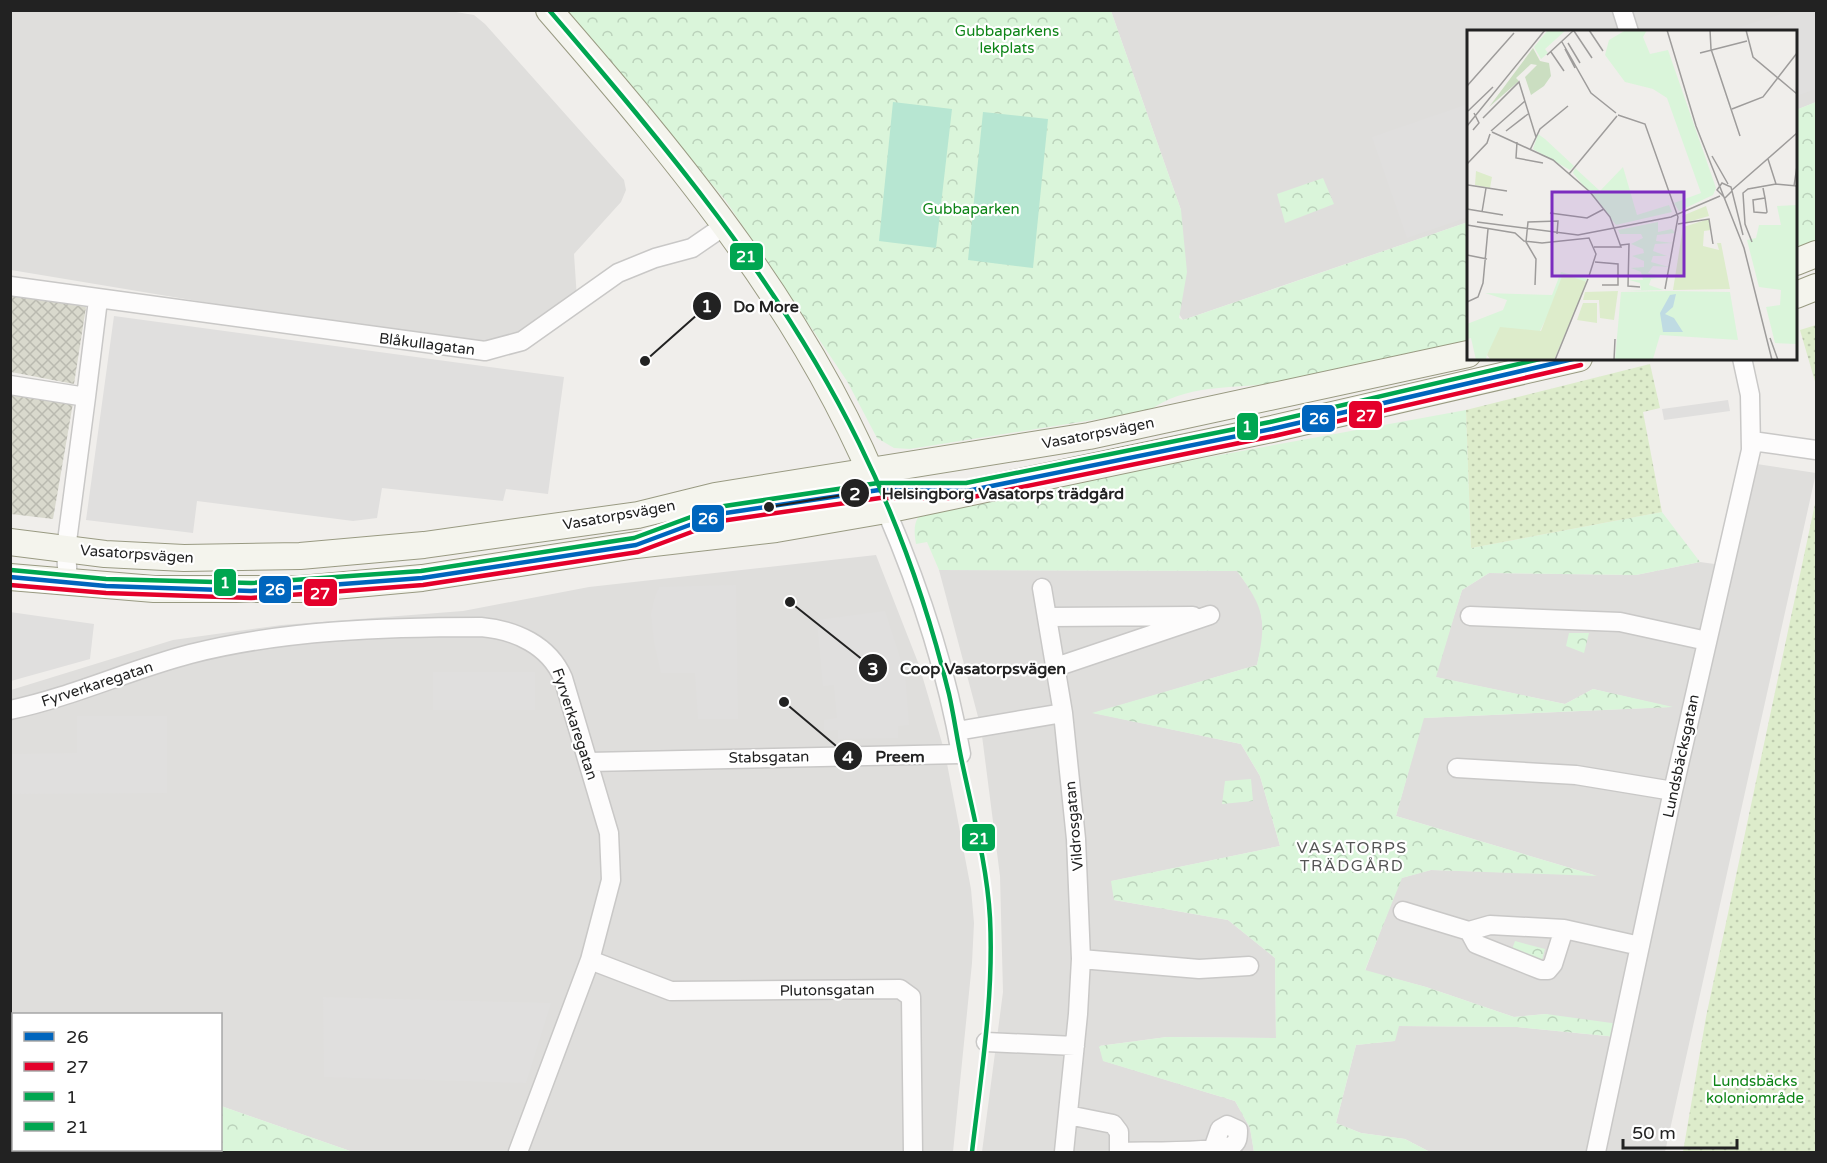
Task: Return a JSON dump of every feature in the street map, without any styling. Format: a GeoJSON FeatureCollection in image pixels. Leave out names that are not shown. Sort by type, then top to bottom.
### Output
{"type":"FeatureCollection","features":[{"type":"Feature","properties":{"kind":"main road"},"geometry":{"type":"LineString","coordinates":[[549,10],[724,225],[805,342],[838,401],[886,510]]}},
{"type":"Feature","properties":{"kind":"main road"},"geometry":{"type":"LineString","coordinates":[[1797,262],[1816,254]]}},
{"type":"Feature","properties":{"kind":"main road"},"geometry":{"type":"LineString","coordinates":[[1797,295],[1816,287]]}},
{"type":"Feature","properties":{"kind":"main road","name":"Vasatorpsvägen"},"geometry":{"type":"LineString","coordinates":[[10,542],[105,554],[184,558],[300,556],[366,552],[638,515],[715,496],[1089,436],[1467,354]]}},
{"type":"Feature","properties":{"kind":"main road","name":"Vasatorpsvägen"},"geometry":{"type":"LineString","coordinates":[[10,577],[68,584],[250,591],[364,584],[636,546],[776,530],[886,510],[1272,429],[1570,360]]}},
{"type":"Feature","properties":{"kind":"street"},"geometry":{"type":"LineString","coordinates":[[1622,10],[1628,30]]}},
{"type":"Feature","properties":{"kind":"street","name":"Blåkullagatan"},"geometry":{"type":"LineString","coordinates":[[10,286],[98,300],[485,351],[522,341],[618,273],[655,258],[692,248],[724,225]]}},
{"type":"Feature","properties":{"kind":"street"},"geometry":{"type":"LineString","coordinates":[[68,584],[66,549],[98,300]]}},
{"type":"Feature","properties":{"kind":"street","name":"Lundsbäcksgatan"},"geometry":{"type":"LineString","coordinates":[[1596,1152],[1673,791],[1752,441],[1750,394],[1742,360]]}},
{"type":"Feature","properties":{"kind":"street"},"geometry":{"type":"LineString","coordinates":[[10,385],[86,397]]}},
{"type":"Feature","properties":{"kind":"street"},"geometry":{"type":"LineString","coordinates":[[1752,441],[1816,450]]}},
{"type":"Feature","properties":{"kind":"street"},"geometry":{"type":"LineString","coordinates":[[886,510],[910,569],[957,730],[1063,713]]}},
{"type":"Feature","properties":{"kind":"street","name":"Vildrosgatan"},"geometry":{"type":"LineString","coordinates":[[1042,588],[1063,713],[1076,839],[1081,959],[1064,1152]]}},
{"type":"Feature","properties":{"kind":"street"},"geometry":{"type":"LineString","coordinates":[[1048,616],[1210,615],[1056,668]]}},
{"type":"Feature","properties":{"kind":"street"},"geometry":{"type":"LineString","coordinates":[[1470,616],[1620,622],[1707,641]]}},
{"type":"Feature","properties":{"kind":"street","name":"Fyrverkaregatan"},"geometry":{"type":"LineString","coordinates":[[10,710],[39,704],[156,664],[219,647],[296,637],[366,631],[487,627],[519,636],[544,650],[554,661],[563,678],[609,833],[612,859],[609,893],[590,960],[518,1152]]}},
{"type":"Feature","properties":{"kind":"street","name":"Stabsgatan"},"geometry":{"type":"LineString","coordinates":[[589,762],[961,754],[957,730]]}},
{"type":"Feature","properties":{"kind":"street"},"geometry":{"type":"LineString","coordinates":[[1457,768],[1576,775],[1673,791]]}},
{"type":"Feature","properties":{"kind":"street"},"geometry":{"type":"LineString","coordinates":[[1403,911],[1469,931],[1490,925],[1564,929],[1640,946]]}},
{"type":"Feature","properties":{"kind":"street"},"geometry":{"type":"LineString","coordinates":[[1469,931],[1476,944],[1541,970],[1548,970],[1553,964],[1564,929]]}},
{"type":"Feature","properties":{"kind":"street"},"geometry":{"type":"LineString","coordinates":[[1081,959],[1199,969],[1249,966]]}},
{"type":"Feature","properties":{"kind":"street","name":"Plutonsgatan"},"geometry":{"type":"LineString","coordinates":[[590,960],[670,991],[900,989],[907,992],[911,997],[913,1152]]}},
{"type":"Feature","properties":{"kind":"street"},"geometry":{"type":"LineString","coordinates":[[986,1042],[1075,1046]]}},
{"type":"Feature","properties":{"kind":"street"},"geometry":{"type":"LineString","coordinates":[[1068,1115],[1113,1124],[1119,1132],[1119,1152],[1213,1149]]}},
{"type":"Feature","properties":{"kind":"shaded area"},"geometry":{"type":"Polygon","coordinates":[[[444,10],[474,15],[485,24],[624,180],[626,190],[621,202],[574,254],[578,314],[479,348],[11,270],[10,11],[444,10]]]}},
{"type":"Feature","properties":{"kind":"shaded area"},"geometry":{"type":"Polygon","coordinates":[[[1111,11],[1816,11],[1816,102],[1797,110],[1797,30],[1467,30],[1467,222],[1183,320],[1179,314],[1181,210],[1111,11]]]}},
{"type":"Feature","properties":{"kind":"shaded area"},"geometry":{"type":"Polygon","coordinates":[[[1791,11],[1816,11],[1816,89],[1797,96],[1797,30],[1730,30],[1791,11]]]}},
{"type":"Feature","properties":{"kind":"shaded area"},"geometry":{"type":"Polygon","coordinates":[[[1467,104],[1467,217],[1407,238],[1372,137],[1467,104]]]}},
{"type":"Feature","properties":{"kind":"shaded area"},"geometry":{"type":"Polygon","coordinates":[[[11,295],[86,307],[74,384],[11,372],[11,295]]]}},
{"type":"Feature","properties":{"kind":"shaded area"},"geometry":{"type":"Polygon","coordinates":[[[114,316],[564,377],[548,494],[506,489],[503,501],[382,488],[377,518],[353,521],[197,501],[193,533],[86,520],[114,316]]]}},
{"type":"Feature","properties":{"kind":"shaded area"},"geometry":{"type":"Polygon","coordinates":[[[11,394],[73,403],[53,519],[11,514],[11,394]]]}},
{"type":"Feature","properties":{"kind":"shaded area"},"geometry":{"type":"Polygon","coordinates":[[[1728,400],[1730,411],[1664,420],[1662,409],[1728,400]]]}},
{"type":"Feature","properties":{"kind":"shaded area"},"geometry":{"type":"Polygon","coordinates":[[[1750,463],[1816,473],[1665,1152],[1430,1152],[1405,1139],[1361,1133],[1336,1123],[1356,1045],[1394,1041],[1398,1026],[1517,1027],[1617,1037],[1546,1014],[1514,1017],[1426,987],[1365,971],[1401,878],[1431,870],[1594,875],[1396,816],[1423,718],[1670,707],[1593,689],[1565,704],[1435,677],[1462,590],[1489,573],[1636,575],[1700,562],[1729,566],[1750,463]]]}},
{"type":"Feature","properties":{"kind":"shaded area"},"geometry":{"type":"Polygon","coordinates":[[[876,555],[919,665],[945,753],[971,889],[974,923],[972,963],[953,1152],[353,1152],[222,1106],[222,1013],[12,1013],[12,1151],[98,1151],[11,1152],[11,690],[173,640],[282,625],[463,611],[589,587],[876,555]]]}},
{"type":"Feature","properties":{"kind":"shaded area"},"geometry":{"type":"Polygon","coordinates":[[[939,570],[1237,571],[1259,601],[1264,634],[1257,665],[1094,713],[1241,744],[1260,776],[1280,846],[1112,881],[1114,900],[1228,920],[1275,958],[1276,1038],[1167,1037],[1099,1046],[1104,1061],[1235,1101],[1250,1128],[1254,1152],[982,1152],[1003,992],[1000,876],[981,728],[939,570]]]}},
{"type":"Feature","properties":{"kind":"shaded area"},"geometry":{"type":"Polygon","coordinates":[[[736,585],[738,719],[698,719],[695,673],[661,673],[651,614],[654,600],[659,587],[736,585]]]}},
{"type":"Feature","properties":{"kind":"shaded area"},"geometry":{"type":"Polygon","coordinates":[[[885,611],[905,673],[909,725],[898,726],[898,738],[838,739],[838,730],[824,731],[824,720],[837,718],[834,685],[823,686],[817,620],[885,611]]]}},
{"type":"Feature","properties":{"kind":"shaded area"},"geometry":{"type":"Polygon","coordinates":[[[10,612],[94,624],[90,659],[11,681],[10,612]]]}},
{"type":"Feature","properties":{"kind":"shaded area"},"geometry":{"type":"Polygon","coordinates":[[[433,672],[535,672],[535,710],[433,710],[433,672]]]}},
{"type":"Feature","properties":{"kind":"shaded area"},"geometry":{"type":"Polygon","coordinates":[[[77,716],[167,716],[167,793],[11,794],[11,754],[77,753],[77,716]]]}},
{"type":"Feature","properties":{"kind":"shaded area"},"geometry":{"type":"Polygon","coordinates":[[[323,997],[551,1003],[526,1083],[324,1077],[323,997]]]}},
{"type":"Feature","properties":{"kind":"green space","name":"Gubbaparken"},"geometry":{"type":"Polygon","coordinates":[[[567,11],[1111,11],[1181,210],[1187,272],[1179,318],[1183,320],[1467,222],[1467,343],[1280,382],[1196,391],[1180,395],[1149,411],[910,449],[894,448],[877,438],[847,381],[726,201],[567,11]]]}},
{"type":"Feature","properties":{"kind":"green space"},"geometry":{"type":"Polygon","coordinates":[[[893,102],[952,109],[936,248],[879,241],[893,102]]]}},
{"type":"Feature","properties":{"kind":"green space"},"geometry":{"type":"Polygon","coordinates":[[[1816,102],[1816,241],[1797,249],[1797,110],[1816,102]]]}},
{"type":"Feature","properties":{"kind":"green space"},"geometry":{"type":"Polygon","coordinates":[[[983,112],[1048,119],[1033,268],[968,260],[983,112]]]}},
{"type":"Feature","properties":{"kind":"green space"},"geometry":{"type":"Polygon","coordinates":[[[1323,178],[1334,204],[1285,223],[1277,194],[1323,178]]]}},
{"type":"Feature","properties":{"kind":"green space"},"geometry":{"type":"Polygon","coordinates":[[[1816,325],[1816,385],[1800,330],[1816,325]]]}},
{"type":"Feature","properties":{"kind":"green space"},"geometry":{"type":"Polygon","coordinates":[[[1650,364],[1660,408],[1643,412],[1662,512],[1471,548],[1466,410],[1650,364]]]}},
{"type":"Feature","properties":{"kind":"green space"},"geometry":{"type":"Polygon","coordinates":[[[1466,410],[1471,548],[1662,512],[1700,562],[1636,575],[1489,573],[1462,590],[1436,677],[1565,704],[1593,689],[1673,707],[1424,718],[1396,816],[1597,876],[1431,870],[1402,878],[1365,970],[1426,987],[1514,1017],[1546,1014],[1619,1024],[1617,1037],[1517,1027],[1399,1026],[1395,1041],[1356,1045],[1336,1123],[1361,1133],[1405,1139],[1430,1152],[1254,1152],[1250,1128],[1235,1101],[1103,1061],[1099,1046],[1167,1037],[1276,1038],[1275,958],[1228,920],[1114,900],[1111,881],[1280,846],[1260,776],[1241,744],[1092,713],[1257,665],[1262,625],[1258,605],[1253,595],[1237,571],[939,570],[927,542],[916,544],[916,522],[921,514],[930,508],[1466,410]]]}},
{"type":"Feature","properties":{"kind":"green space","name":"Lundsbäcks koloniområde"},"geometry":{"type":"Polygon","coordinates":[[[1816,499],[1816,1152],[1683,1152],[1706,1017],[1816,499]]]}},
{"type":"Feature","properties":{"kind":"green space"},"geometry":{"type":"Polygon","coordinates":[[[1569,633],[1589,633],[1584,653],[1566,646],[1569,633]]]}},
{"type":"Feature","properties":{"kind":"green space"},"geometry":{"type":"Polygon","coordinates":[[[1251,779],[1253,801],[1222,804],[1225,781],[1251,779]]]}},
{"type":"Feature","properties":{"kind":"green space"},"geometry":{"type":"Polygon","coordinates":[[[1515,941],[1545,949],[1540,967],[1510,955],[1515,941]]]}},
{"type":"Feature","properties":{"kind":"green space"},"geometry":{"type":"Polygon","coordinates":[[[222,1106],[353,1152],[220,1151],[222,1151],[222,1106]]]}},
{"type":"Feature","properties":{"kind":"green space"},"geometry":{"type":"Polygon","coordinates":[[[98,1151],[144,1151],[143,1152],[98,1151]]]}},
{"type":"Feature","properties":{"kind":"green space"},"geometry":{"type":"Polygon","coordinates":[[[220,1151],[224,1152],[143,1152],[220,1151]]]}},
{"type":"Feature","properties":{"kind":"transit line","name":"21"},"geometry":{"type":"LineString","coordinates":[[549,10],[677,164],[718,217],[794,326],[859,443],[887,503],[911,566],[932,630],[949,694],[979,840],[988,898],[990,977],[983,1065],[972,1152]]}},
{"type":"Feature","properties":{"kind":"transit line","name":"1"},"geometry":{"type":"LineString","coordinates":[[11,570],[106,579],[251,583],[421,571],[634,538],[718,507],[878,483],[966,483],[1270,422],[1535,360]]}},
{"type":"Feature","properties":{"kind":"transit line","name":"26"},"geometry":{"type":"LineString","coordinates":[[10,577],[106,586],[251,591],[422,578],[636,545],[719,514],[879,490],[967,491],[1272,429],[1568,360]]}},
{"type":"Feature","properties":{"kind":"transit line","name":"27"},"geometry":{"type":"LineString","coordinates":[[10,585],[106,593],[251,598],[423,585],[638,552],[721,521],[880,498],[968,498],[1274,436],[1581,365]]}},
{"type":"Feature","properties":{"kind":"place","name":"Do More"},"geometry":{"type":"Point","coordinates":[645,361]}},
{"type":"Feature","properties":{"kind":"place","name":"Helsingborg Vasatorps trädgård"},"geometry":{"type":"Point","coordinates":[769,507]}},
{"type":"Feature","properties":{"kind":"place","name":"Coop Vasatorpsvägen"},"geometry":{"type":"Point","coordinates":[790,602]}},
{"type":"Feature","properties":{"kind":"place","name":"Preem"},"geometry":{"type":"Point","coordinates":[784,702]}},
{"type":"Feature","properties":{"kind":"district","name":"VASATORPS TRÄDGÅRD"},"geometry":{"type":"Point","coordinates":[1352,857]}},
{"type":"Feature","properties":{"kind":"park label","name":"Gubbaparkens lekplats"},"geometry":{"type":"Point","coordinates":[1007,40]}}]}
